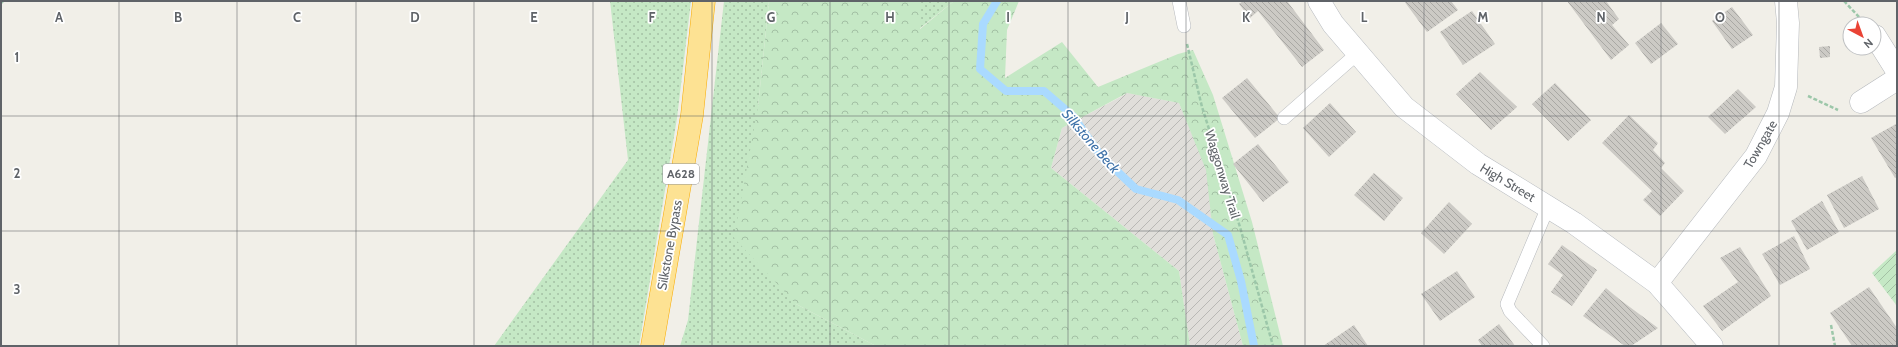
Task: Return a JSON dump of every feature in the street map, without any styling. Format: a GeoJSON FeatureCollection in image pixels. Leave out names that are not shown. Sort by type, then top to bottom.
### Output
{"type":"FeatureCollection","features":[{"type":"Feature","properties":{"kind":"highway","name":"Silkstone Bypass"},"geometry":{"type":"LineString","coordinates":[[652,346],[692,115],[704,1]]}},
{"type":"Feature","properties":{"kind":"street","name":"High Street"},"geometry":{"type":"LineString","coordinates":[[1319,1],[1333,24],[1404,107],[1478,164],[1574,223],[1657,283],[1712,346]]}},
{"type":"Feature","properties":{"kind":"street","name":"Towngate"},"geometry":{"type":"LineString","coordinates":[[1657,283],[1756,156],[1778,113],[1786,86],[1788,23],[1786,1]]}},
{"type":"Feature","properties":{"kind":"street"},"geometry":{"type":"LineString","coordinates":[[1882,48],[1897,71]]}},
{"type":"Feature","properties":{"kind":"street"},"geometry":{"type":"LineString","coordinates":[[1860,102],[1897,79]]}},
{"type":"Feature","properties":{"kind":"lane"},"geometry":{"type":"LineString","coordinates":[[1179,1],[1184,26]]}},
{"type":"Feature","properties":{"kind":"lane"},"geometry":{"type":"LineString","coordinates":[[1284,118],[1358,53]]}},
{"type":"Feature","properties":{"kind":"lane"},"geometry":{"type":"LineString","coordinates":[[1543,346],[1510,311],[1507,304],[1548,207]]}},
{"type":"Feature","properties":{"kind":"path"},"geometry":{"type":"LineString","coordinates":[[1844,1],[1857,16]]}},
{"type":"Feature","properties":{"kind":"path","name":"Waggonway Trail"},"geometry":{"type":"LineString","coordinates":[[1184,26],[1202,107],[1240,227],[1273,346]]}},
{"type":"Feature","properties":{"kind":"path"},"geometry":{"type":"LineString","coordinates":[[1831,325],[1835,346]]}},
{"type":"Feature","properties":{"kind":"shaded area"},"geometry":{"type":"Polygon","coordinates":[[[1128,93],[1179,103],[1207,170],[1213,234],[1243,346],[1190,346],[1179,271],[1051,168],[1062,128],[1128,93]]]}},
{"type":"Feature","properties":{"kind":"green space"},"geometry":{"type":"Polygon","coordinates":[[[610,1],[691,1],[677,118],[639,346],[494,346],[628,160],[610,1]]]}},
{"type":"Feature","properties":{"kind":"green space"},"geometry":{"type":"Polygon","coordinates":[[[724,1],[769,1],[758,107],[796,304],[876,346],[680,346],[688,320],[724,1]]]}},
{"type":"Feature","properties":{"kind":"green space"},"geometry":{"type":"Polygon","coordinates":[[[769,1],[919,1],[920,29],[954,1],[1019,1],[1007,30],[1005,78],[1062,42],[1098,87],[1178,54],[1193,50],[1213,95],[1252,222],[1283,346],[1243,346],[1213,234],[1206,170],[1179,103],[1127,93],[1062,128],[1051,168],[1179,271],[1190,346],[876,346],[796,304],[734,238],[758,107],[769,1]]]}},
{"type":"Feature","properties":{"kind":"green space"},"geometry":{"type":"Polygon","coordinates":[[[919,1],[954,1],[919,29],[919,1]]]}},
{"type":"Feature","properties":{"kind":"green space"},"geometry":{"type":"Polygon","coordinates":[[[1897,250],[1897,306],[1872,273],[1897,250]]]}},
{"type":"Feature","properties":{"kind":"building"},"geometry":{"type":"Polygon","coordinates":[[[1243,1],[1287,1],[1324,50],[1302,67],[1258,11],[1250,18],[1239,4],[1243,1]]]}},
{"type":"Feature","properties":{"kind":"building"},"geometry":{"type":"Polygon","coordinates":[[[1404,1],[1451,1],[1458,10],[1427,32],[1404,1]]]}},
{"type":"Feature","properties":{"kind":"building"},"geometry":{"type":"Polygon","coordinates":[[[1567,1],[1606,1],[1619,19],[1612,25],[1629,45],[1611,60],[1567,1]]]}},
{"type":"Feature","properties":{"kind":"building"},"geometry":{"type":"Polygon","coordinates":[[[1732,7],[1753,35],[1732,49],[1712,21],[1732,7]]]}},
{"type":"Feature","properties":{"kind":"building"},"geometry":{"type":"Polygon","coordinates":[[[1472,11],[1495,44],[1463,65],[1440,32],[1472,11]]]}},
{"type":"Feature","properties":{"kind":"building"},"geometry":{"type":"Polygon","coordinates":[[[1661,23],[1678,44],[1651,64],[1635,43],[1661,23]]]}},
{"type":"Feature","properties":{"kind":"building"},"geometry":{"type":"Polygon","coordinates":[[[1830,46],[1830,57],[1820,58],[1819,47],[1830,46]]]}},
{"type":"Feature","properties":{"kind":"building"},"geometry":{"type":"Polygon","coordinates":[[[1480,72],[1517,107],[1491,130],[1456,94],[1480,72]]]}},
{"type":"Feature","properties":{"kind":"building"},"geometry":{"type":"Polygon","coordinates":[[[1247,78],[1280,118],[1255,138],[1222,98],[1247,78]]]}},
{"type":"Feature","properties":{"kind":"building"},"geometry":{"type":"Polygon","coordinates":[[[1555,83],[1591,120],[1568,141],[1532,104],[1555,83]]]}},
{"type":"Feature","properties":{"kind":"building"},"geometry":{"type":"Polygon","coordinates":[[[1738,89],[1756,107],[1725,134],[1708,117],[1738,89]]]}},
{"type":"Feature","properties":{"kind":"building"},"geometry":{"type":"Polygon","coordinates":[[[1330,103],[1356,132],[1329,157],[1303,128],[1330,103]]]}},
{"type":"Feature","properties":{"kind":"building"},"geometry":{"type":"Polygon","coordinates":[[[1629,115],[1658,143],[1653,150],[1665,163],[1661,168],[1684,191],[1660,216],[1643,200],[1652,191],[1602,143],[1629,115]]]}},
{"type":"Feature","properties":{"kind":"building"},"geometry":{"type":"Polygon","coordinates":[[[1896,124],[1897,177],[1895,178],[1871,138],[1896,124]]]}},
{"type":"Feature","properties":{"kind":"building"},"geometry":{"type":"Polygon","coordinates":[[[1258,144],[1289,182],[1263,202],[1233,164],[1258,144]]]}},
{"type":"Feature","properties":{"kind":"building"},"geometry":{"type":"Polygon","coordinates":[[[1374,173],[1403,198],[1384,221],[1354,195],[1374,173]]]}},
{"type":"Feature","properties":{"kind":"building"},"geometry":{"type":"Polygon","coordinates":[[[1862,176],[1879,209],[1844,228],[1827,195],[1862,176]]]}},
{"type":"Feature","properties":{"kind":"building"},"geometry":{"type":"Polygon","coordinates":[[[1822,201],[1839,232],[1807,250],[1791,221],[1822,201]]]}},
{"type":"Feature","properties":{"kind":"building"},"geometry":{"type":"Polygon","coordinates":[[[1449,202],[1472,224],[1444,254],[1421,233],[1449,202]]]}},
{"type":"Feature","properties":{"kind":"building"},"geometry":{"type":"Polygon","coordinates":[[[1794,236],[1810,269],[1780,285],[1762,254],[1794,236]]]}},
{"type":"Feature","properties":{"kind":"building"},"geometry":{"type":"Polygon","coordinates":[[[1562,245],[1597,270],[1572,306],[1551,292],[1563,275],[1548,264],[1562,245]]]}},
{"type":"Feature","properties":{"kind":"building"},"geometry":{"type":"Polygon","coordinates":[[[1740,247],[1771,296],[1722,331],[1703,306],[1738,282],[1720,258],[1740,247]]]}},
{"type":"Feature","properties":{"kind":"building"},"geometry":{"type":"Polygon","coordinates":[[[1457,271],[1475,297],[1440,321],[1421,294],[1457,271]]]}},
{"type":"Feature","properties":{"kind":"building"},"geometry":{"type":"Polygon","coordinates":[[[1869,287],[1897,328],[1897,346],[1852,346],[1830,313],[1869,287]]]}},
{"type":"Feature","properties":{"kind":"building"},"geometry":{"type":"Polygon","coordinates":[[[1606,288],[1658,328],[1631,346],[1625,346],[1583,316],[1606,288]]]}},
{"type":"Feature","properties":{"kind":"building"},"geometry":{"type":"Polygon","coordinates":[[[1499,324],[1515,346],[1482,346],[1478,340],[1499,324]]]}},
{"type":"Feature","properties":{"kind":"building"},"geometry":{"type":"Polygon","coordinates":[[[1354,325],[1368,346],[1323,346],[1354,325]]]}},
{"type":"Feature","properties":{"kind":"waterway","name":"Silkstone Beck"},"geometry":{"type":"LineString","coordinates":[[997,1],[983,24],[980,69],[1006,91],[1044,91],[1073,116],[1101,156],[1136,189],[1178,200],[1228,235],[1241,281],[1254,346]]}}]}
